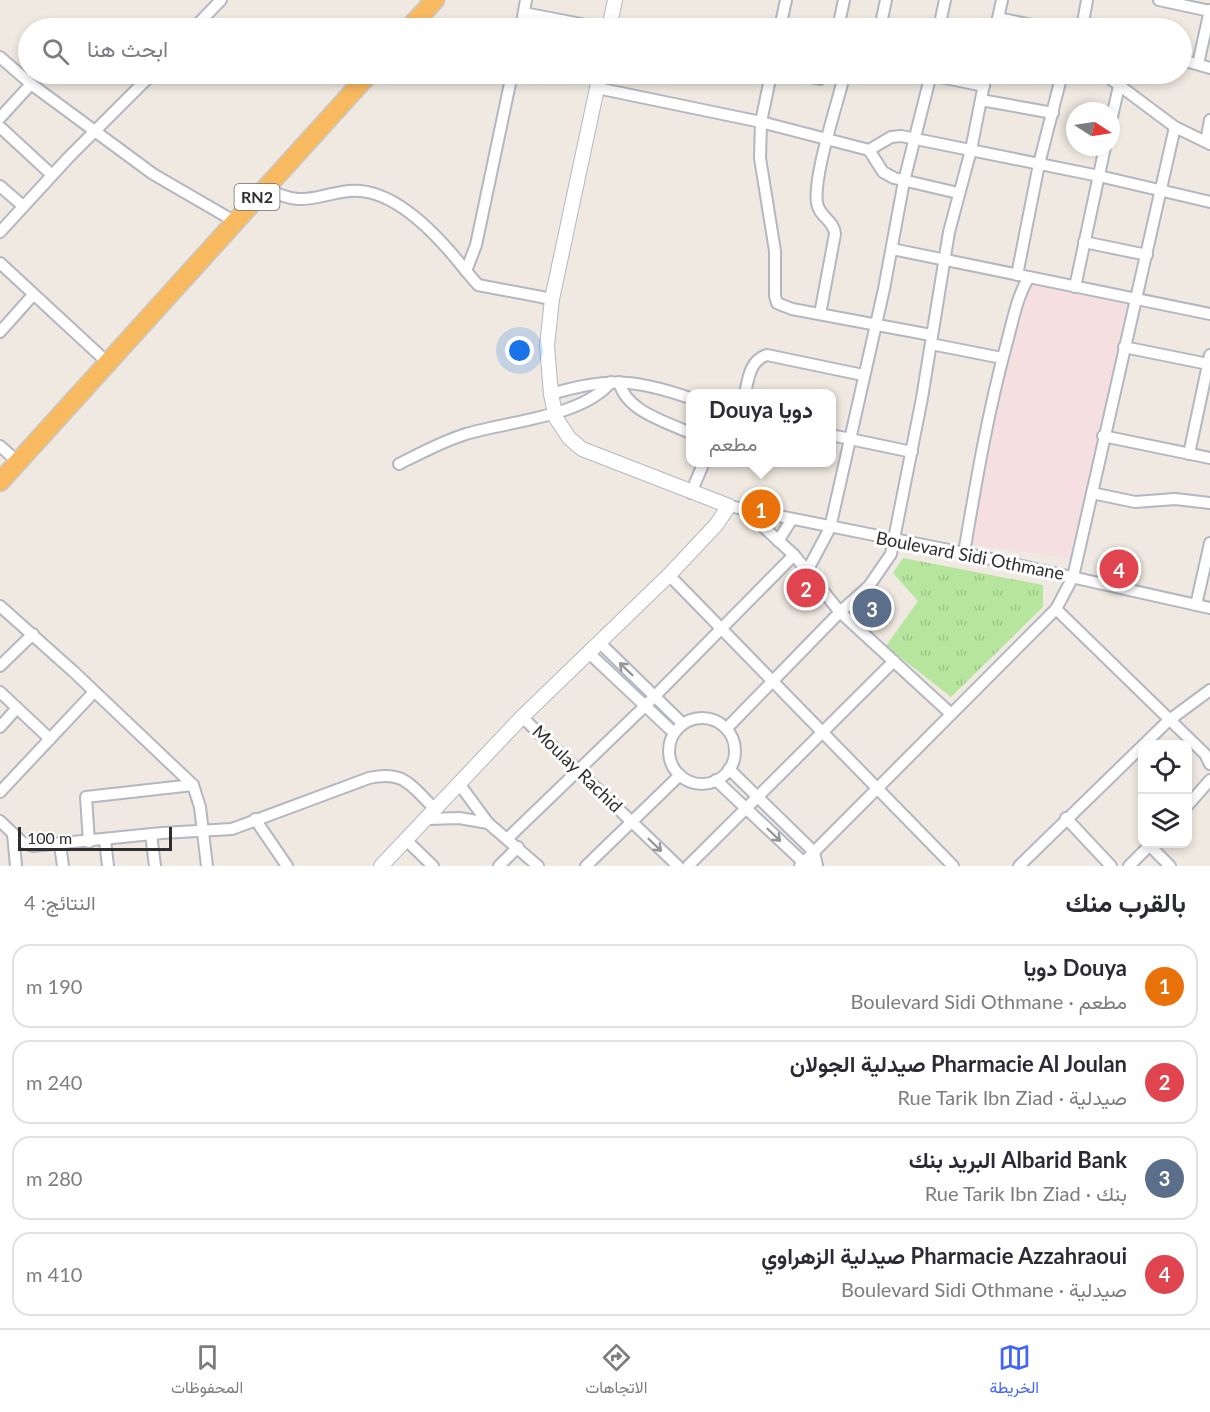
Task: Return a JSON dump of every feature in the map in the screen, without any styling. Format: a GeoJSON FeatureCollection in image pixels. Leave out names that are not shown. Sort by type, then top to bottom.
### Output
{"type":"FeatureCollection","features":[{"type":"Feature","properties":{"kind":"highway"},"geometry":{"type":"LineString","coordinates":[[418,18],[435,0]]}},
{"type":"Feature","properties":{"kind":"highway","name":"RN2"},"geometry":{"type":"LineString","coordinates":[[0,482],[360,84]]}},
{"type":"Feature","properties":{"kind":"street"},"geometry":{"type":"LineString","coordinates":[[203,18],[220,0]]}},
{"type":"Feature","properties":{"kind":"street"},"geometry":{"type":"LineString","coordinates":[[523,18],[526,0]]}},
{"type":"Feature","properties":{"kind":"street"},"geometry":{"type":"LineString","coordinates":[[611,18],[615,0]]}},
{"type":"Feature","properties":{"kind":"street"},"geometry":{"type":"LineString","coordinates":[[782,18],[786,0]]}},
{"type":"Feature","properties":{"kind":"street"},"geometry":{"type":"LineString","coordinates":[[840,18],[844,0]]}},
{"type":"Feature","properties":{"kind":"street"},"geometry":{"type":"LineString","coordinates":[[882,18],[886,0]]}},
{"type":"Feature","properties":{"kind":"street"},"geometry":{"type":"LineString","coordinates":[[941,18],[945,0]]}},
{"type":"Feature","properties":{"kind":"street"},"geometry":{"type":"LineString","coordinates":[[998,18],[1002,0]]}},
{"type":"Feature","properties":{"kind":"street"},"geometry":{"type":"LineString","coordinates":[[1084,18],[1087,0]]}},
{"type":"Feature","properties":{"kind":"street"},"geometry":{"type":"LineString","coordinates":[[1159,0],[1182,3],[1210,11],[1198,64]]}},
{"type":"Feature","properties":{"kind":"street"},"geometry":{"type":"LineString","coordinates":[[524,13],[550,18]]}},
{"type":"Feature","properties":{"kind":"street"},"geometry":{"type":"LineString","coordinates":[[0,57],[18,73]]}},
{"type":"Feature","properties":{"kind":"street"},"geometry":{"type":"LineString","coordinates":[[1192,62],[1210,68]]}},
{"type":"Feature","properties":{"kind":"street"},"geometry":{"type":"LineString","coordinates":[[0,118],[31,84],[172,187],[234,221]]}},
{"type":"Feature","properties":{"kind":"street"},"geometry":{"type":"LineString","coordinates":[[0,232],[95,130],[142,84]]}},
{"type":"Feature","properties":{"kind":"street"},"geometry":{"type":"LineString","coordinates":[[466,271],[476,246],[510,84]]}},
{"type":"Feature","properties":{"kind":"street"},"geometry":{"type":"LineString","coordinates":[[380,864],[432,814],[522,717],[669,575],[716,525],[729,506],[582,449],[569,438],[555,413],[547,346],[552,299],[598,84]]}},
{"type":"Feature","properties":{"kind":"street"},"geometry":{"type":"LineString","coordinates":[[769,84],[760,122],[759,158],[775,251],[776,300],[792,309],[876,324],[1002,358]]}},
{"type":"Feature","properties":{"kind":"street"},"geometry":{"type":"LineString","coordinates":[[820,315],[835,234],[832,224],[821,213],[816,200],[827,139],[842,84]]}},
{"type":"Feature","properties":{"kind":"street"},"geometry":{"type":"LineString","coordinates":[[806,573],[830,528],[927,84]]}},
{"type":"Feature","properties":{"kind":"street"},"geometry":{"type":"LineString","coordinates":[[727,728],[883,570],[891,554],[912,452],[958,193],[971,150],[984,86],[975,84]]}},
{"type":"Feature","properties":{"kind":"street"},"geometry":{"type":"LineString","coordinates":[[1017,275],[1039,164],[1060,84]]}},
{"type":"Feature","properties":{"kind":"street"},"geometry":{"type":"LineString","coordinates":[[1116,84],[1174,128],[1208,143],[1210,120]]}},
{"type":"Feature","properties":{"kind":"street"},"geometry":{"type":"LineString","coordinates":[[1115,102],[1119,86]]}},
{"type":"Feature","properties":{"kind":"street"},"geometry":{"type":"LineString","coordinates":[[597,88],[760,122],[869,150],[883,172],[904,181],[958,193]]}},
{"type":"Feature","properties":{"kind":"street"},"geometry":{"type":"LineString","coordinates":[[981,100],[1053,113]]}},
{"type":"Feature","properties":{"kind":"street"},"geometry":{"type":"LineString","coordinates":[[0,127],[52,175]]}},
{"type":"Feature","properties":{"kind":"street"},"geometry":{"type":"LineString","coordinates":[[802,864],[1056,609],[1073,577],[1162,190],[1174,128]]}},
{"type":"Feature","properties":{"kind":"street"},"geometry":{"type":"LineString","coordinates":[[869,150],[891,137],[916,140],[1099,176],[1210,202]]}},
{"type":"Feature","properties":{"kind":"street"},"geometry":{"type":"LineString","coordinates":[[1075,287],[1103,156]]}},
{"type":"Feature","properties":{"kind":"street"},"geometry":{"type":"LineString","coordinates":[[0,186],[23,206]]}},
{"type":"Feature","properties":{"kind":"street"},"geometry":{"type":"LineString","coordinates":[[265,188],[286,199],[299,200],[351,191],[379,196],[403,208],[440,237],[478,285],[552,299]]}},
{"type":"Feature","properties":{"kind":"street"},"geometry":{"type":"LineString","coordinates":[[1084,242],[1147,255]]}},
{"type":"Feature","properties":{"kind":"street"},"geometry":{"type":"LineString","coordinates":[[892,249],[1210,314]]}},
{"type":"Feature","properties":{"kind":"street"},"geometry":{"type":"LineString","coordinates":[[0,264],[107,362]]}},
{"type":"Feature","properties":{"kind":"street"},"geometry":{"type":"LineString","coordinates":[[964,553],[979,462],[1002,358],[1023,288],[1029,277]]}},
{"type":"Feature","properties":{"kind":"street"},"geometry":{"type":"LineString","coordinates":[[0,332],[33,295]]}},
{"type":"Feature","properties":{"kind":"street"},"geometry":{"type":"LineString","coordinates":[[1125,347],[1209,359],[1189,454]]}},
{"type":"Feature","properties":{"kind":"street"},"geometry":{"type":"LineString","coordinates":[[746,389],[753,366],[757,360],[767,355],[863,375]]}},
{"type":"Feature","properties":{"kind":"street"},"geometry":{"type":"LineString","coordinates":[[551,394],[594,382],[615,382],[657,388],[686,397]]}},
{"type":"Feature","properties":{"kind":"street"},"geometry":{"type":"LineString","coordinates":[[399,464],[464,434],[555,413],[591,398],[615,382]]}},
{"type":"Feature","properties":{"kind":"street"},"geometry":{"type":"LineString","coordinates":[[615,382],[635,405],[686,431]]}},
{"type":"Feature","properties":{"kind":"street"},"geometry":{"type":"LineString","coordinates":[[1198,412],[1210,414]]}},
{"type":"Feature","properties":{"kind":"street"},"geometry":{"type":"LineString","coordinates":[[836,436],[912,452]]}},
{"type":"Feature","properties":{"kind":"street"},"geometry":{"type":"LineString","coordinates":[[1104,436],[1210,458]]}},
{"type":"Feature","properties":{"kind":"street"},"geometry":{"type":"LineString","coordinates":[[0,446],[18,462]]}},
{"type":"Feature","properties":{"kind":"street"},"geometry":{"type":"LineString","coordinates":[[691,493],[702,467]]}},
{"type":"Feature","properties":{"kind":"street"},"geometry":{"type":"LineString","coordinates":[[1092,493],[1135,502],[1175,499],[1210,503]]}},
{"type":"Feature","properties":{"kind":"street","name":"Boulevard Sidi Othmane"},"geometry":{"type":"LineString","coordinates":[[729,506],[894,541],[964,553],[1210,608]]}},
{"type":"Feature","properties":{"kind":"street"},"geometry":{"type":"LineString","coordinates":[[745,509],[794,555],[806,573],[840,612],[950,713]]}},
{"type":"Feature","properties":{"kind":"street"},"geometry":{"type":"LineString","coordinates":[[778,541],[792,519]]}},
{"type":"Feature","properties":{"kind":"street"},"geometry":{"type":"LineString","coordinates":[[1197,605],[1210,543]]}},
{"type":"Feature","properties":{"kind":"street"},"geometry":{"type":"LineString","coordinates":[[509,837],[646,705],[653,695],[794,555]]}},
{"type":"Feature","properties":{"kind":"street"},"geometry":{"type":"LineString","coordinates":[[669,575],[878,786],[953,866]]}},
{"type":"Feature","properties":{"kind":"street"},"geometry":{"type":"LineString","coordinates":[[0,606],[33,634],[193,785],[200,807],[207,866]]}},
{"type":"Feature","properties":{"kind":"street"},"geometry":{"type":"LineString","coordinates":[[1056,609],[1168,721],[1205,754],[1210,764]]}},
{"type":"Feature","properties":{"kind":"street"},"geometry":{"type":"LineString","coordinates":[[0,666],[33,634]]}},
{"type":"Feature","properties":{"kind":"street"},"geometry":{"type":"LineString","coordinates":[[600,643],[683,724]]}},
{"type":"Feature","properties":{"kind":"street"},"geometry":{"type":"LineString","coordinates":[[589,653],[675,733]]}},
{"type":"Feature","properties":{"kind":"street"},"geometry":{"type":"LineString","coordinates":[[688,866],[894,661]]}},
{"type":"Feature","properties":{"kind":"street"},"geometry":{"type":"LineString","coordinates":[[1019,866],[1168,721],[1210,690]]}},
{"type":"Feature","properties":{"kind":"street"},"geometry":{"type":"LineString","coordinates":[[0,692],[50,739]]}},
{"type":"Feature","properties":{"kind":"street"},"geometry":{"type":"LineString","coordinates":[[0,792],[94,692]]}},
{"type":"Feature","properties":{"kind":"street"},"geometry":{"type":"LineString","coordinates":[[0,727],[17,708]]}},
{"type":"Feature","properties":{"kind":"street","name":"Moulay Rachid"},"geometry":{"type":"LineString","coordinates":[[522,717],[678,866]]}},
{"type":"Feature","properties":{"kind":"street"},"geometry":{"type":"LineString","coordinates":[[706,718],[727,728],[735,748],[729,770],[716,780],[701,783],[680,775],[671,760],[670,751],[675,733],[683,724],[694,719],[706,718]]}},
{"type":"Feature","properties":{"kind":"street"},"geometry":{"type":"LineString","coordinates":[[716,780],[802,864],[816,866],[814,852],[729,770]]}},
{"type":"Feature","properties":{"kind":"street"},"geometry":{"type":"LineString","coordinates":[[0,820],[28,845],[60,845],[151,834],[232,829],[358,782],[390,774],[403,779],[432,814],[488,822]]}},
{"type":"Feature","properties":{"kind":"street"},"geometry":{"type":"LineString","coordinates":[[631,822],[680,775]]}},
{"type":"Feature","properties":{"kind":"street"},"geometry":{"type":"LineString","coordinates":[[1192,800],[1210,780]]}},
{"type":"Feature","properties":{"kind":"street"},"geometry":{"type":"LineString","coordinates":[[89,842],[86,797],[193,785]]}},
{"type":"Feature","properties":{"kind":"street"},"geometry":{"type":"LineString","coordinates":[[460,785],[488,822],[509,837],[538,866]]}},
{"type":"Feature","properties":{"kind":"street"},"geometry":{"type":"LineString","coordinates":[[1066,818],[1111,866]]}},
{"type":"Feature","properties":{"kind":"street"},"geometry":{"type":"LineString","coordinates":[[255,819],[287,866]]}},
{"type":"Feature","properties":{"kind":"street","name":"Moulay Rachid"},"geometry":{"type":"LineString","coordinates":[[586,866],[631,822]]}},
{"type":"Feature","properties":{"kind":"street"},"geometry":{"type":"LineString","coordinates":[[13,834],[16,866]]}},
{"type":"Feature","properties":{"kind":"street"},"geometry":{"type":"LineString","coordinates":[[151,834],[155,866]]}},
{"type":"Feature","properties":{"kind":"street"},"geometry":{"type":"LineString","coordinates":[[105,840],[108,866]]}},
{"type":"Feature","properties":{"kind":"street"},"geometry":{"type":"LineString","coordinates":[[406,840],[433,866]]}},
{"type":"Feature","properties":{"kind":"street"},"geometry":{"type":"LineString","coordinates":[[60,845],[63,866]]}},
{"type":"Feature","properties":{"kind":"street"},"geometry":{"type":"LineString","coordinates":[[499,866],[518,847]]}},
{"type":"Feature","properties":{"kind":"street"},"geometry":{"type":"LineString","coordinates":[[1129,866],[1146,848]]}},
{"type":"Feature","properties":{"kind":"street"},"geometry":{"type":"LineString","coordinates":[[1154,848],[1170,866]]}},
{"type":"Feature","properties":{"kind":"shaded area"},"geometry":{"type":"Polygon","coordinates":[[[1021,282],[1130,305],[1072,559],[968,544],[1021,282]]]}},
{"type":"Feature","properties":{"kind":"green space"},"geometry":{"type":"Polygon","coordinates":[[[903,558],[1043,585],[1043,607],[951,697],[886,646],[918,601],[893,573],[903,558]]]}},
{"type":"Feature","properties":{"kind":"place","name":"Douya دويا"},"geometry":{"type":"Point","coordinates":[761,509]}},
{"type":"Feature","properties":{"kind":"place","name":"Pharmacie Azzahraoui صيدلية الزهراوي"},"geometry":{"type":"Point","coordinates":[1119,569]}},
{"type":"Feature","properties":{"kind":"place","name":"Pharmacie Al Joulan صيدلية الجولان"},"geometry":{"type":"Point","coordinates":[806,588]}},
{"type":"Feature","properties":{"kind":"place","name":"Albarid Bank البريد بنك"},"geometry":{"type":"Point","coordinates":[872,608]}}]}
